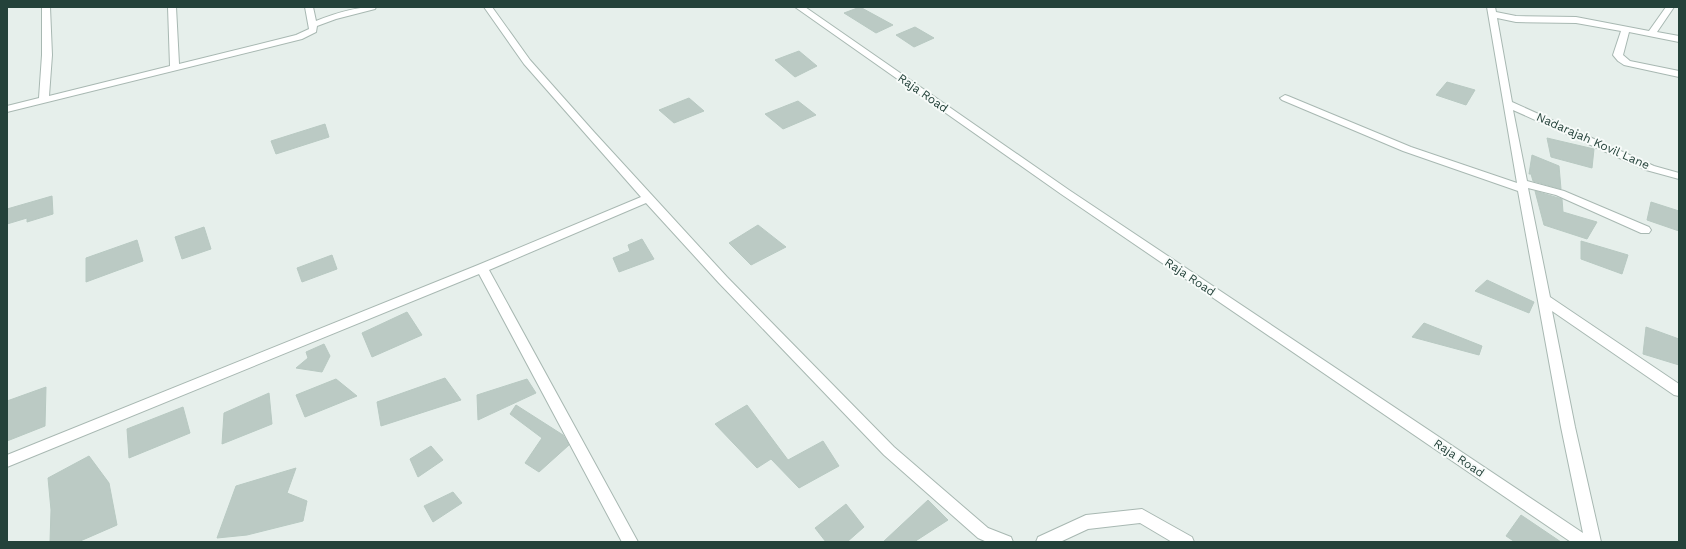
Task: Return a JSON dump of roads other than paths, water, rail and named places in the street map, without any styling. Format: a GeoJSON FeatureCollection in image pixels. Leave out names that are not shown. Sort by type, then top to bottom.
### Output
{"type":"FeatureCollection","features":[{"type":"Feature","properties":{"kind":"street"},"geometry":{"type":"LineString","coordinates":[[44,100],[47,55],[46,7]]}},
{"type":"Feature","properties":{"kind":"street"},"geometry":{"type":"LineString","coordinates":[[172,7],[175,67]]}},
{"type":"Feature","properties":{"kind":"street"},"geometry":{"type":"LineString","coordinates":[[7,109],[299,37],[313,30],[310,7]]}},
{"type":"Feature","properties":{"kind":"street"},"geometry":{"type":"LineString","coordinates":[[313,25],[333,17],[372,7]]}},
{"type":"Feature","properties":{"kind":"street"},"geometry":{"type":"LineString","coordinates":[[488,7],[528,62],[648,198],[723,280],[888,451],[983,533],[1005,542]]}},
{"type":"Feature","properties":{"kind":"street","name":"Raja Road"},"geometry":{"type":"LineString","coordinates":[[799,7],[1065,192],[1584,542]]}},
{"type":"Feature","properties":{"kind":"street"},"geometry":{"type":"LineString","coordinates":[[1650,34],[1670,7]]}},
{"type":"Feature","properties":{"kind":"street"},"geometry":{"type":"LineString","coordinates":[[1593,542],[1568,427],[1507,104],[1491,10],[1516,19],[1576,20],[1679,39]]}},
{"type":"Feature","properties":{"kind":"street"},"geometry":{"type":"LineString","coordinates":[[1626,29],[1618,55],[1621,59],[1627,62],[1679,74]]}},
{"type":"Feature","properties":{"kind":"street"},"geometry":{"type":"LineString","coordinates":[[1285,98],[1407,149],[1523,186],[1560,193],[1645,230]]}},
{"type":"Feature","properties":{"kind":"street","name":"Nadarajah Kovil Lane"},"geometry":{"type":"LineString","coordinates":[[1507,104],[1650,168],[1679,176]]}},
{"type":"Feature","properties":{"kind":"street"},"geometry":{"type":"LineString","coordinates":[[7,461],[482,268],[648,198]]}},
{"type":"Feature","properties":{"kind":"street"},"geometry":{"type":"LineString","coordinates":[[482,268],[630,542]]}},
{"type":"Feature","properties":{"kind":"street"},"geometry":{"type":"LineString","coordinates":[[1544,299],[1593,333],[1632,357],[1679,392]]}},
{"type":"Feature","properties":{"kind":"street"},"geometry":{"type":"LineString","coordinates":[[1044,542],[1086,522],[1142,516],[1186,542]]}}]}
